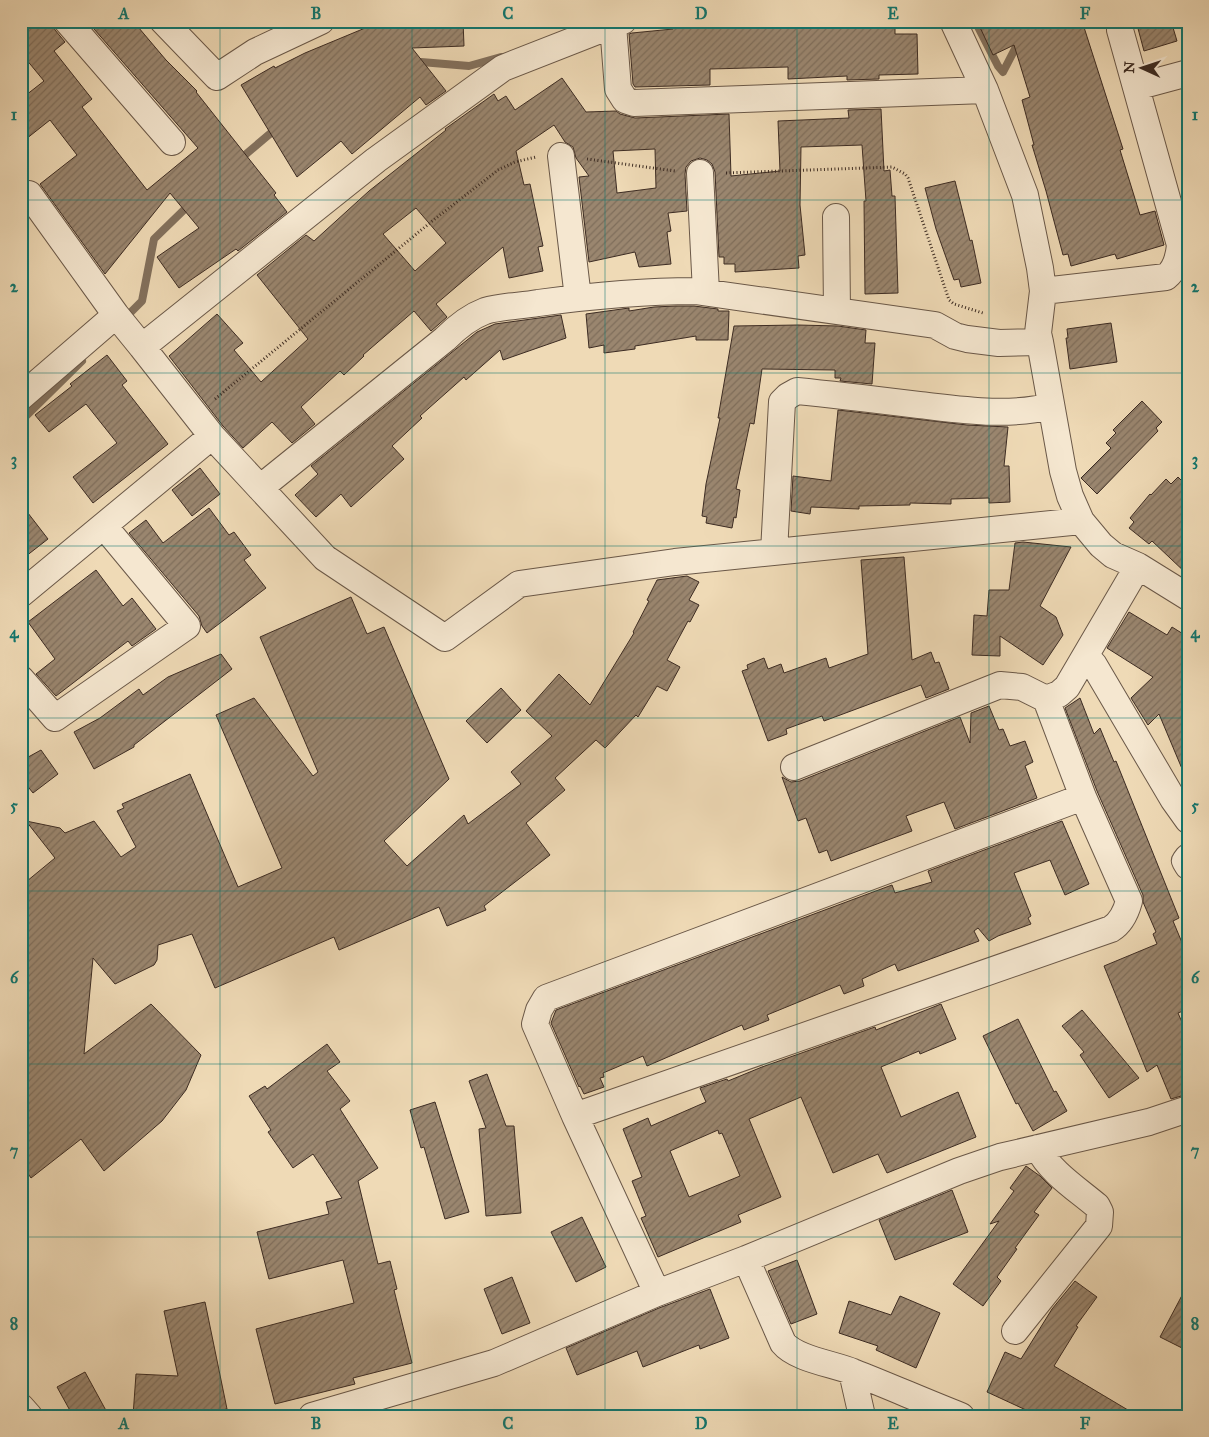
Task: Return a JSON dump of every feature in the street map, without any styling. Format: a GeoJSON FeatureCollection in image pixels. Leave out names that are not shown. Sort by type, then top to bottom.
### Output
{"type":"FeatureCollection","features":[{"type":"Feature","properties":{"kind":"street"},"geometry":{"type":"LineString","coordinates":[[67,21],[172,142]]}},
{"type":"Feature","properties":{"kind":"street"},"geometry":{"type":"LineString","coordinates":[[167,23],[217,77],[255,52],[321,21]]}},
{"type":"Feature","properties":{"kind":"street"},"geometry":{"type":"LineString","coordinates":[[953,21],[985,90],[1025,195],[1043,291],[1038,333],[1063,472],[1070,496],[1081,521],[1101,545],[1113,555],[1138,566],[1188,597]]}},
{"type":"Feature","properties":{"kind":"street"},"geometry":{"type":"LineString","coordinates":[[142,347],[376,160],[503,68],[618,23],[618,89],[625,100],[634,103],[985,90]]}},
{"type":"Feature","properties":{"kind":"street"},"geometry":{"type":"LineString","coordinates":[[1043,291],[1166,277],[1170,274],[1179,255],[1180,245],[1120,30]]}},
{"type":"Feature","properties":{"kind":"street"},"geometry":{"type":"LineString","coordinates":[[1136,87],[1188,73]]}},
{"type":"Feature","properties":{"kind":"street"},"geometry":{"type":"LineString","coordinates":[[560,156],[578,298]]}},
{"type":"Feature","properties":{"kind":"street"},"geometry":{"type":"LineString","coordinates":[[700,173],[706,292]]}},
{"type":"Feature","properties":{"kind":"street"},"geometry":{"type":"LineString","coordinates":[[29,194],[116,315],[212,436],[325,558],[445,638],[519,584],[675,562],[1081,521]]}},
{"type":"Feature","properties":{"kind":"street"},"geometry":{"type":"LineString","coordinates":[[836,218],[837,311]]}},
{"type":"Feature","properties":{"kind":"street"},"geometry":{"type":"LineString","coordinates":[[260,488],[445,339],[456,327],[471,317],[486,311],[578,298],[660,291],[695,291],[935,325],[955,336],[983,342],[1040,342]]}},
{"type":"Feature","properties":{"kind":"street"},"geometry":{"type":"LineString","coordinates":[[21,397],[116,315]]}},
{"type":"Feature","properties":{"kind":"street"},"geometry":{"type":"LineString","coordinates":[[774,552],[782,402],[797,391],[970,411],[1032,411],[1052,406]]}},
{"type":"Feature","properties":{"kind":"street"},"geometry":{"type":"LineString","coordinates":[[21,594],[212,436]]}},
{"type":"Feature","properties":{"kind":"street"},"geometry":{"type":"LineString","coordinates":[[21,679],[54,718],[187,626],[104,526]]}},
{"type":"Feature","properties":{"kind":"street"},"geometry":{"type":"LineString","coordinates":[[1046,699],[1059,694],[1067,687],[1138,566]]}},
{"type":"Feature","properties":{"kind":"street"},"geometry":{"type":"LineString","coordinates":[[1086,656],[1094,665],[1173,799],[1188,820]]}},
{"type":"Feature","properties":{"kind":"street"},"geometry":{"type":"LineString","coordinates":[[575,1116],[1111,929],[1118,925],[1127,909],[1129,901],[1082,797],[1046,699],[1022,687],[1000,685],[794,767]]}},
{"type":"Feature","properties":{"kind":"street"},"geometry":{"type":"LineString","coordinates":[[657,1293],[575,1116],[535,1024],[539,1010],[546,998],[1082,797]]}},
{"type":"Feature","properties":{"kind":"street"},"geometry":{"type":"LineString","coordinates":[[1188,857],[1185,861],[1188,866]]}},
{"type":"Feature","properties":{"kind":"street"},"geometry":{"type":"LineString","coordinates":[[312,1416],[494,1362],[657,1293],[746,1259],[958,1171],[1000,1157],[1149,1122],[1188,1109]]}},
{"type":"Feature","properties":{"kind":"street"},"geometry":{"type":"LineString","coordinates":[[1015,1330],[1098,1226],[1100,1212],[1097,1206],[1052,1168],[1042,1157],[1038,1148]]}},
{"type":"Feature","properties":{"kind":"street"},"geometry":{"type":"LineString","coordinates":[[746,1259],[787,1349],[852,1372],[960,1416]]}},
{"type":"Feature","properties":{"kind":"street"},"geometry":{"type":"LineString","coordinates":[[852,1372],[862,1416]]}},
{"type":"Feature","properties":{"kind":"street"},"geometry":{"type":"LineString","coordinates":[[21,1406],[29,1416]]}},
{"type":"Feature","properties":{"kind":"building"},"geometry":{"type":"Polygon","coordinates":[[[21,21],[52,21],[55,30],[65,42],[54,51],[92,99],[82,107],[147,190],[198,148],[87,21],[133,21],[166,60],[197,91],[276,193],[274,195],[287,212],[238,251],[236,249],[179,288],[157,257],[199,228],[170,193],[105,274],[40,184],[77,155],[50,120],[21,143],[21,99],[44,81],[21,53],[21,21]]]}},
{"type":"Feature","properties":{"kind":"building"},"geometry":{"type":"Polygon","coordinates":[[[382,21],[463,21],[464,46],[412,48],[446,91],[426,105],[420,97],[352,154],[341,141],[297,177],[241,85],[274,66],[275,68],[305,53],[382,21]]]}},
{"type":"Feature","properties":{"kind":"building"},"geometry":{"type":"Polygon","coordinates":[[[672,21],[895,21],[895,34],[917,34],[918,74],[879,75],[879,79],[847,80],[847,76],[788,79],[788,67],[710,69],[710,85],[635,87],[633,84],[629,34],[673,29],[672,21]]]}},
{"type":"Feature","properties":{"kind":"building"},"geometry":{"type":"Polygon","coordinates":[[[977,21],[1082,21],[1123,149],[1120,150],[1140,215],[1155,211],[1164,245],[1117,259],[1115,254],[1071,266],[1068,254],[1063,255],[1032,145],[1034,145],[1022,100],[1030,97],[1014,45],[993,55],[977,21]]]}},
{"type":"Feature","properties":{"kind":"building"},"geometry":{"type":"Polygon","coordinates":[[[1136,21],[1171,21],[1177,41],[1144,51],[1136,21]]]}},
{"type":"Feature","properties":{"kind":"building"},"geometry":{"type":"Polygon","coordinates":[[[562,78],[586,112],[616,111],[635,118],[729,114],[731,176],[780,171],[778,121],[849,118],[848,110],[881,109],[884,171],[890,170],[892,196],[895,196],[898,293],[865,294],[864,201],[866,201],[862,145],[801,147],[800,205],[805,255],[798,256],[799,268],[735,272],[735,264],[724,264],[724,257],[719,257],[715,172],[712,164],[700,158],[691,161],[686,167],[687,211],[668,213],[671,231],[667,232],[671,264],[639,267],[635,252],[589,262],[579,177],[589,176],[576,158],[573,147],[565,142],[554,125],[516,151],[524,185],[530,184],[543,246],[538,247],[543,271],[509,278],[503,247],[436,304],[447,317],[431,331],[414,311],[363,355],[344,375],[340,371],[301,407],[315,424],[292,443],[272,422],[243,448],[223,426],[169,356],[217,314],[243,343],[234,350],[261,382],[308,339],[257,275],[306,235],[314,241],[369,191],[445,129],[494,94],[498,101],[506,96],[515,110],[562,78]],[[655,149],[613,151],[617,193],[656,188],[655,149]],[[416,208],[383,234],[415,271],[446,243],[416,208]]]}},
{"type":"Feature","properties":{"kind":"building"},"geometry":{"type":"Polygon","coordinates":[[[955,181],[970,241],[972,240],[981,283],[961,287],[959,279],[954,280],[936,229],[925,188],[955,181]]]}},
{"type":"Feature","properties":{"kind":"building"},"geometry":{"type":"Polygon","coordinates":[[[694,306],[718,309],[718,311],[729,311],[728,340],[696,340],[696,336],[635,346],[635,349],[604,353],[604,345],[589,348],[586,314],[629,308],[629,311],[694,306]]]}},
{"type":"Feature","properties":{"kind":"building"},"geometry":{"type":"Polygon","coordinates":[[[561,315],[566,338],[503,360],[500,350],[466,380],[464,377],[420,416],[422,418],[392,446],[404,459],[351,507],[341,494],[316,517],[295,495],[318,474],[311,466],[477,332],[495,324],[561,315]]]}},
{"type":"Feature","properties":{"kind":"building"},"geometry":{"type":"Polygon","coordinates":[[[1111,323],[1117,362],[1070,369],[1066,338],[1068,338],[1067,329],[1111,323]]]}},
{"type":"Feature","properties":{"kind":"building"},"geometry":{"type":"Polygon","coordinates":[[[734,326],[838,326],[866,330],[865,343],[875,343],[872,384],[840,381],[841,378],[835,378],[835,370],[762,369],[754,424],[750,423],[736,489],[740,490],[736,518],[734,517],[732,528],[706,523],[707,517],[702,516],[706,484],[720,418],[718,418],[734,326]]]}},
{"type":"Feature","properties":{"kind":"building"},"geometry":{"type":"Polygon","coordinates":[[[107,355],[127,381],[122,385],[168,444],[93,503],[73,477],[117,443],[86,404],[49,432],[35,415],[107,355]]]}},
{"type":"Feature","properties":{"kind":"building"},"geometry":{"type":"Polygon","coordinates":[[[1142,401],[1162,422],[1156,428],[1158,431],[1097,494],[1081,478],[1111,448],[1106,443],[1116,433],[1113,430],[1142,401]]]}},
{"type":"Feature","properties":{"kind":"building"},"geometry":{"type":"Polygon","coordinates":[[[838,410],[967,425],[1008,427],[1004,466],[1009,466],[1010,502],[989,503],[989,498],[951,499],[951,504],[910,503],[910,505],[859,506],[859,509],[811,507],[810,514],[791,511],[793,476],[831,481],[838,410]]]}},
{"type":"Feature","properties":{"kind":"building"},"geometry":{"type":"Polygon","coordinates":[[[200,468],[220,494],[192,516],[172,490],[200,468]]]}},
{"type":"Feature","properties":{"kind":"building"},"geometry":{"type":"Polygon","coordinates":[[[1178,477],[1188,487],[1188,575],[1152,541],[1149,544],[1129,528],[1134,522],[1130,518],[1150,494],[1166,479],[1171,484],[1178,477]]]}},
{"type":"Feature","properties":{"kind":"building"},"geometry":{"type":"Polygon","coordinates":[[[21,504],[48,539],[21,560],[21,504]]]}},
{"type":"Feature","properties":{"kind":"building"},"geometry":{"type":"Polygon","coordinates":[[[209,508],[229,535],[234,532],[251,555],[244,560],[266,588],[207,633],[202,626],[199,616],[129,533],[146,520],[163,543],[209,508]]]}},
{"type":"Feature","properties":{"kind":"building"},"geometry":{"type":"Polygon","coordinates":[[[1023,542],[1071,547],[1040,606],[1056,617],[1063,635],[1043,665],[1000,636],[1000,656],[972,655],[974,615],[987,616],[989,590],[1009,590],[1015,543],[1023,542]]]}},
{"type":"Feature","properties":{"kind":"building"},"geometry":{"type":"Polygon","coordinates":[[[904,557],[912,660],[931,652],[935,663],[939,662],[949,689],[926,698],[921,685],[824,721],[822,716],[786,729],[787,734],[768,741],[742,671],[748,669],[747,665],[764,658],[768,669],[781,664],[784,673],[826,658],[829,668],[868,654],[861,560],[904,557]]]}},
{"type":"Feature","properties":{"kind":"building"},"geometry":{"type":"Polygon","coordinates":[[[96,570],[123,606],[132,598],[156,629],[132,646],[128,641],[56,696],[36,674],[55,659],[28,622],[96,570]]]}},
{"type":"Feature","properties":{"kind":"building"},"geometry":{"type":"Polygon","coordinates":[[[687,576],[699,582],[689,600],[699,605],[667,660],[680,667],[667,691],[657,686],[638,717],[636,715],[605,748],[596,740],[555,778],[565,790],[526,823],[550,855],[484,906],[486,910],[447,926],[439,907],[339,950],[334,937],[215,988],[192,934],[158,945],[157,960],[154,965],[115,984],[93,958],[84,1054],[151,1004],[201,1055],[186,1090],[162,1121],[104,1171],[81,1139],[31,1178],[21,1163],[21,886],[55,858],[26,821],[60,828],[65,833],[94,821],[121,857],[136,847],[117,811],[124,808],[122,804],[190,774],[238,887],[282,868],[216,715],[254,698],[313,776],[318,772],[260,637],[351,597],[367,634],[384,627],[449,779],[384,841],[407,866],[464,815],[468,824],[521,784],[511,772],[552,736],[526,711],[559,674],[590,705],[634,633],[657,580],[687,576]]]}},
{"type":"Feature","properties":{"kind":"building"},"geometry":{"type":"Polygon","coordinates":[[[1129,612],[1167,635],[1172,627],[1188,637],[1188,783],[1159,714],[1148,725],[1131,698],[1153,677],[1107,648],[1129,612]]]}},
{"type":"Feature","properties":{"kind":"building"},"geometry":{"type":"Polygon","coordinates":[[[221,654],[232,669],[134,745],[134,747],[94,769],[74,732],[100,718],[139,689],[143,695],[168,677],[221,654]]]}},
{"type":"Feature","properties":{"kind":"building"},"geometry":{"type":"Polygon","coordinates":[[[501,688],[521,710],[487,743],[466,721],[501,688]]]}},
{"type":"Feature","properties":{"kind":"building"},"geometry":{"type":"Polygon","coordinates":[[[1080,698],[1094,734],[1100,728],[1114,762],[1116,761],[1179,918],[1173,921],[1188,957],[1188,1009],[1178,1013],[1188,1036],[1188,1094],[1171,1099],[1157,1065],[1147,1072],[1104,966],[1157,944],[1153,934],[1156,932],[1143,902],[1143,895],[1097,791],[1065,708],[1080,698]]]}},
{"type":"Feature","properties":{"kind":"building"},"geometry":{"type":"Polygon","coordinates":[[[989,706],[999,730],[1003,729],[1010,746],[1025,741],[1033,762],[1025,766],[1037,798],[955,829],[944,802],[906,816],[912,831],[831,861],[827,850],[819,853],[806,818],[798,821],[782,777],[791,782],[800,781],[960,717],[970,743],[971,713],[989,706]]]}},
{"type":"Feature","properties":{"kind":"building"},"geometry":{"type":"Polygon","coordinates":[[[41,750],[58,774],[33,793],[21,778],[21,761],[41,750]]]}},
{"type":"Feature","properties":{"kind":"building"},"geometry":{"type":"Polygon","coordinates":[[[1062,821],[1089,884],[1065,895],[1050,860],[1014,873],[1031,916],[1028,918],[1031,924],[989,941],[978,928],[974,931],[979,941],[898,971],[895,964],[862,979],[864,986],[844,994],[840,985],[767,1015],[769,1020],[744,1030],[742,1025],[647,1066],[643,1056],[603,1073],[604,1077],[600,1078],[604,1087],[584,1094],[579,1087],[551,1023],[556,1010],[892,885],[895,893],[932,882],[928,871],[1062,821]]]}},
{"type":"Feature","properties":{"kind":"building"},"geometry":{"type":"Polygon","coordinates":[[[941,1004],[956,1039],[920,1054],[919,1051],[881,1067],[901,1117],[958,1092],[976,1137],[887,1173],[878,1154],[833,1173],[801,1097],[749,1119],[781,1197],[738,1215],[741,1222],[658,1257],[641,1218],[646,1216],[632,1181],[642,1177],[623,1129],[648,1118],[651,1126],[706,1102],[700,1088],[727,1079],[728,1081],[875,1027],[876,1030],[941,1004]],[[718,1130],[670,1151],[689,1197],[740,1176],[722,1133],[719,1134],[718,1130]]]}},
{"type":"Feature","properties":{"kind":"building"},"geometry":{"type":"Polygon","coordinates":[[[1082,1010],[1139,1078],[1109,1098],[1080,1055],[1084,1052],[1062,1026],[1082,1010]]]}},
{"type":"Feature","properties":{"kind":"building"},"geometry":{"type":"Polygon","coordinates":[[[1018,1019],[1054,1092],[1056,1091],[1067,1111],[1033,1131],[1018,1103],[1016,1104],[983,1036],[1018,1019]]]}},
{"type":"Feature","properties":{"kind":"building"},"geometry":{"type":"Polygon","coordinates":[[[327,1044],[340,1062],[327,1071],[350,1101],[340,1109],[378,1168],[358,1181],[378,1264],[390,1261],[397,1289],[394,1290],[412,1363],[353,1378],[355,1384],[275,1404],[256,1329],[354,1303],[343,1260],[269,1279],[257,1232],[329,1214],[326,1202],[342,1198],[313,1154],[293,1168],[268,1132],[271,1130],[249,1096],[265,1086],[267,1089],[327,1044]]]}},
{"type":"Feature","properties":{"kind":"building"},"geometry":{"type":"Polygon","coordinates":[[[487,1074],[506,1126],[514,1126],[521,1213],[486,1216],[479,1129],[486,1128],[469,1081],[487,1074]]]}},
{"type":"Feature","properties":{"kind":"building"},"geometry":{"type":"Polygon","coordinates":[[[435,1102],[469,1212],[445,1219],[424,1147],[421,1148],[410,1110],[435,1102]]]}},
{"type":"Feature","properties":{"kind":"building"},"geometry":{"type":"Polygon","coordinates":[[[1026,1166],[1052,1188],[1034,1212],[1039,1215],[997,1277],[1001,1281],[983,1306],[953,1284],[999,1221],[990,1224],[1014,1191],[1010,1188],[1026,1166]]]}},
{"type":"Feature","properties":{"kind":"building"},"geometry":{"type":"Polygon","coordinates":[[[952,1190],[968,1232],[895,1260],[879,1220],[952,1190]]]}},
{"type":"Feature","properties":{"kind":"building"},"geometry":{"type":"Polygon","coordinates":[[[582,1217],[606,1267],[576,1282],[551,1232],[582,1217]]]}},
{"type":"Feature","properties":{"kind":"building"},"geometry":{"type":"Polygon","coordinates":[[[797,1260],[817,1314],[791,1324],[768,1271],[797,1260]]]}},
{"type":"Feature","properties":{"kind":"building"},"geometry":{"type":"Polygon","coordinates":[[[512,1277],[530,1323],[502,1334],[484,1289],[512,1277]]]}},
{"type":"Feature","properties":{"kind":"building"},"geometry":{"type":"Polygon","coordinates":[[[1075,1281],[1097,1297],[1076,1326],[1078,1327],[1054,1366],[1138,1416],[1039,1416],[987,1392],[1005,1352],[1021,1359],[1052,1309],[1075,1281]]]}},
{"type":"Feature","properties":{"kind":"building"},"geometry":{"type":"Polygon","coordinates":[[[1188,1284],[1188,1351],[1160,1337],[1188,1284]]]}},
{"type":"Feature","properties":{"kind":"building"},"geometry":{"type":"Polygon","coordinates":[[[710,1289],[729,1338],[700,1349],[699,1345],[643,1367],[637,1351],[577,1375],[566,1348],[659,1308],[710,1289]]]}},
{"type":"Feature","properties":{"kind":"building"},"geometry":{"type":"Polygon","coordinates":[[[900,1296],[940,1313],[916,1368],[876,1350],[878,1346],[839,1333],[849,1301],[891,1315],[900,1296]]]}},
{"type":"Feature","properties":{"kind":"building"},"geometry":{"type":"Polygon","coordinates":[[[205,1302],[227,1409],[191,1416],[133,1416],[136,1374],[178,1376],[164,1311],[205,1302]]]}},
{"type":"Feature","properties":{"kind":"building"},"geometry":{"type":"Polygon","coordinates":[[[85,1372],[109,1416],[73,1416],[57,1387],[85,1372]]]}},
{"type":"Feature","properties":{"kind":"waterway"},"geometry":{"type":"LineString","coordinates":[[975,21],[1003,72],[1019,41]]}},
{"type":"Feature","properties":{"kind":"waterway"},"geometry":{"type":"LineString","coordinates":[[414,65],[421,62],[469,66],[501,57]]}},
{"type":"Feature","properties":{"kind":"waterway"},"geometry":{"type":"LineString","coordinates":[[239,160],[278,127]]}},
{"type":"Feature","properties":{"kind":"waterway"},"geometry":{"type":"LineString","coordinates":[[124,319],[142,301],[154,239],[191,203]]}},
{"type":"Feature","properties":{"kind":"waterway"},"geometry":{"type":"LineString","coordinates":[[21,421],[82,361]]}}]}
